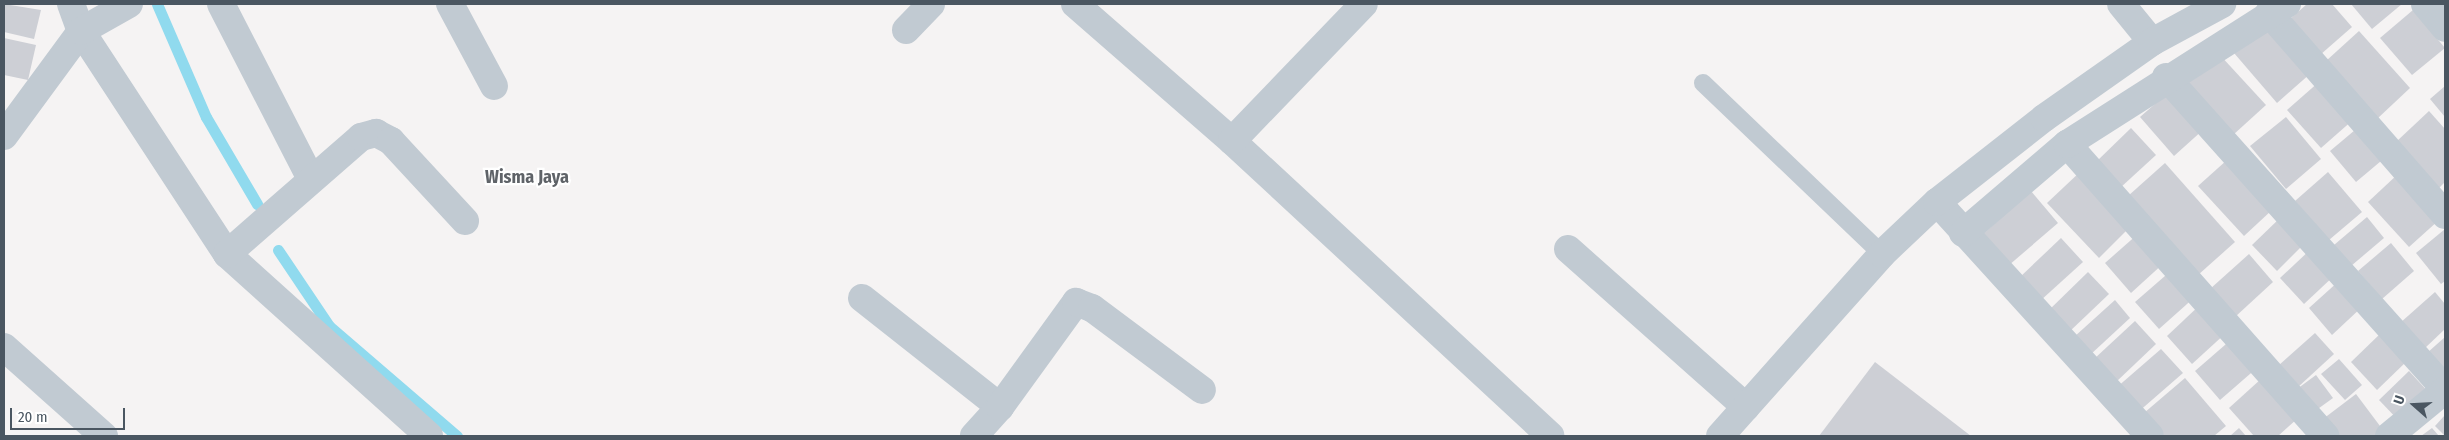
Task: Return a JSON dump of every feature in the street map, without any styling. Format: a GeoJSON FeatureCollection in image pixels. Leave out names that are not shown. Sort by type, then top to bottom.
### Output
{"type":"FeatureCollection","features":[{"type":"Feature","properties":{"kind":"street"},"geometry":{"type":"LineString","coordinates":[[71,4],[81,31],[227,254],[429,436]]}},
{"type":"Feature","properties":{"kind":"street"},"geometry":{"type":"LineString","coordinates":[[221,4],[311,179]]}},
{"type":"Feature","properties":{"kind":"street"},"geometry":{"type":"LineString","coordinates":[[906,30],[930,4]]}},
{"type":"Feature","properties":{"kind":"street"},"geometry":{"type":"LineString","coordinates":[[1075,4],[1232,141],[1551,436]]}},
{"type":"Feature","properties":{"kind":"street"},"geometry":{"type":"LineString","coordinates":[[1232,141],[1364,4]]}},
{"type":"Feature","properties":{"kind":"street"},"geometry":{"type":"LineString","coordinates":[[2121,4],[2152,42]]}},
{"type":"Feature","properties":{"kind":"street"},"geometry":{"type":"LineString","coordinates":[[1720,436],[1882,254],[1937,202],[2044,118],[2152,42],[2222,4]]}},
{"type":"Feature","properties":{"kind":"street"},"geometry":{"type":"LineString","coordinates":[[2425,4],[2445,28]]}},
{"type":"Feature","properties":{"kind":"street"},"geometry":{"type":"LineString","coordinates":[[4,136],[81,31],[124,6]]}},
{"type":"Feature","properties":{"kind":"street"},"geometry":{"type":"LineString","coordinates":[[461,9],[494,86]]}},
{"type":"Feature","properties":{"kind":"street"},"geometry":{"type":"LineString","coordinates":[[1963,234],[2068,144],[2166,77],[2278,9],[2445,215]]}},
{"type":"Feature","properties":{"kind":"street"},"geometry":{"type":"LineString","coordinates":[[2166,77],[2445,390],[2388,436]]}},
{"type":"Feature","properties":{"kind":"street"},"geometry":{"type":"LineString","coordinates":[[227,254],[361,137],[376,133],[391,141],[465,221]]}},
{"type":"Feature","properties":{"kind":"street"},"geometry":{"type":"LineString","coordinates":[[2068,144],[2326,436]]}},
{"type":"Feature","properties":{"kind":"street"},"geometry":{"type":"LineString","coordinates":[[1937,202],[1963,234],[2150,436]]}},
{"type":"Feature","properties":{"kind":"street"},"geometry":{"type":"LineString","coordinates":[[1568,249],[1746,407]]}},
{"type":"Feature","properties":{"kind":"street"},"geometry":{"type":"LineString","coordinates":[[862,298],[1000,407]]}},
{"type":"Feature","properties":{"kind":"street"},"geometry":{"type":"LineString","coordinates":[[974,436],[1000,407],[1076,302],[1092,308],[1202,390]]}},
{"type":"Feature","properties":{"kind":"street"},"geometry":{"type":"LineString","coordinates":[[4,347],[104,436]]}},
{"type":"Feature","properties":{"kind":"lane"},"geometry":{"type":"LineString","coordinates":[[1703,82],[1882,254]]}},
{"type":"Feature","properties":{"kind":"building"},"geometry":{"type":"Polygon","coordinates":[[[4,4],[41,10],[34,39],[4,32],[4,4]]]}},
{"type":"Feature","properties":{"kind":"building"},"geometry":{"type":"Polygon","coordinates":[[[2307,4],[2332,4],[2352,27],[2320,55],[2289,20],[2307,4]]]}},
{"type":"Feature","properties":{"kind":"building"},"geometry":{"type":"Polygon","coordinates":[[[2351,4],[2402,4],[2372,29],[2351,4]]]}},
{"type":"Feature","properties":{"kind":"building"},"geometry":{"type":"Polygon","coordinates":[[[2413,10],[2445,48],[2412,75],[2380,38],[2413,10]]]}},
{"type":"Feature","properties":{"kind":"building"},"geometry":{"type":"Polygon","coordinates":[[[2269,24],[2311,73],[2277,103],[2234,53],[2269,24]]]}},
{"type":"Feature","properties":{"kind":"building"},"geometry":{"type":"Polygon","coordinates":[[[2359,31],[2410,88],[2377,119],[2326,61],[2359,31]]]}},
{"type":"Feature","properties":{"kind":"building"},"geometry":{"type":"Polygon","coordinates":[[[4,38],[36,45],[28,80],[4,75],[4,38]]]}},
{"type":"Feature","properties":{"kind":"building"},"geometry":{"type":"Polygon","coordinates":[[[2219,54],[2266,105],[2233,135],[2187,83],[2219,54]]]}},
{"type":"Feature","properties":{"kind":"building"},"geometry":{"type":"Polygon","coordinates":[[[2320,81],[2354,119],[2321,148],[2287,110],[2320,81]]]}},
{"type":"Feature","properties":{"kind":"building"},"geometry":{"type":"Polygon","coordinates":[[[2445,86],[2445,117],[2430,99],[2445,86]]]}},
{"type":"Feature","properties":{"kind":"building"},"geometry":{"type":"Polygon","coordinates":[[[2171,90],[2204,129],[2174,156],[2140,117],[2171,90]]]}},
{"type":"Feature","properties":{"kind":"building"},"geometry":{"type":"Polygon","coordinates":[[[2429,111],[2445,129],[2445,182],[2439,188],[2396,142],[2429,111]]]}},
{"type":"Feature","properties":{"kind":"building"},"geometry":{"type":"Polygon","coordinates":[[[2286,117],[2321,159],[2286,189],[2250,146],[2286,117]]]}},
{"type":"Feature","properties":{"kind":"building"},"geometry":{"type":"Polygon","coordinates":[[[2361,125],[2387,156],[2356,182],[2330,151],[2361,125]]]}},
{"type":"Feature","properties":{"kind":"building"},"geometry":{"type":"Polygon","coordinates":[[[2131,128],[2156,155],[2120,188],[2096,162],[2131,128]]]}},
{"type":"Feature","properties":{"kind":"building"},"geometry":{"type":"Polygon","coordinates":[[[2227,160],[2272,210],[2244,236],[2198,186],[2227,160]]]}},
{"type":"Feature","properties":{"kind":"building"},"geometry":{"type":"Polygon","coordinates":[[[2165,163],[2235,242],[2198,275],[2128,196],[2165,163]]]}},
{"type":"Feature","properties":{"kind":"building"},"geometry":{"type":"Polygon","coordinates":[[[2081,171],[2132,225],[2099,258],[2047,203],[2081,171]]]}},
{"type":"Feature","properties":{"kind":"building"},"geometry":{"type":"Polygon","coordinates":[[[2328,172],[2362,212],[2329,240],[2295,201],[2328,172]]]}},
{"type":"Feature","properties":{"kind":"building"},"geometry":{"type":"Polygon","coordinates":[[[2398,174],[2439,220],[2409,247],[2368,202],[2398,174]]]}},
{"type":"Feature","properties":{"kind":"building"},"geometry":{"type":"Polygon","coordinates":[[[2031,191],[2058,223],[2008,266],[1982,235],[2031,191]]]}},
{"type":"Feature","properties":{"kind":"building"},"geometry":{"type":"Polygon","coordinates":[[[2281,217],[2306,242],[2277,271],[2252,245],[2281,217]]]}},
{"type":"Feature","properties":{"kind":"building"},"geometry":{"type":"Polygon","coordinates":[[[2367,217],[2384,238],[2351,266],[2334,245],[2367,217]]]}},
{"type":"Feature","properties":{"kind":"building"},"geometry":{"type":"Polygon","coordinates":[[[2445,229],[2445,281],[2441,284],[2416,253],[2445,229]]]}},
{"type":"Feature","properties":{"kind":"building"},"geometry":{"type":"Polygon","coordinates":[[[2139,233],[2165,262],[2131,293],[2105,263],[2139,233]]]}},
{"type":"Feature","properties":{"kind":"building"},"geometry":{"type":"Polygon","coordinates":[[[2061,238],[2083,262],[2040,301],[2019,278],[2061,238]]]}},
{"type":"Feature","properties":{"kind":"building"},"geometry":{"type":"Polygon","coordinates":[[[2391,243],[2414,271],[2382,299],[2358,271],[2391,243]]]}},
{"type":"Feature","properties":{"kind":"building"},"geometry":{"type":"Polygon","coordinates":[[[2312,248],[2336,274],[2304,304],[2280,278],[2312,248]]]}},
{"type":"Feature","properties":{"kind":"building"},"geometry":{"type":"Polygon","coordinates":[[[2249,254],[2273,282],[2235,317],[2210,289],[2249,254]]]}},
{"type":"Feature","properties":{"kind":"building"},"geometry":{"type":"Polygon","coordinates":[[[2173,269],[2196,296],[2159,329],[2135,302],[2173,269]]]}},
{"type":"Feature","properties":{"kind":"building"},"geometry":{"type":"Polygon","coordinates":[[[2088,272],[2109,294],[2068,333],[2047,312],[2088,272]]]}},
{"type":"Feature","properties":{"kind":"building"},"geometry":{"type":"Polygon","coordinates":[[[2340,280],[2363,306],[2332,335],[2309,308],[2340,280]]]}},
{"type":"Feature","properties":{"kind":"building"},"geometry":{"type":"Polygon","coordinates":[[[2435,292],[2445,304],[2445,329],[2424,349],[2400,323],[2435,292]]]}},
{"type":"Feature","properties":{"kind":"building"},"geometry":{"type":"Polygon","coordinates":[[[2115,300],[2130,318],[2090,355],[2074,337],[2115,300]]]}},
{"type":"Feature","properties":{"kind":"building"},"geometry":{"type":"Polygon","coordinates":[[[2202,303],[2227,332],[2192,364],[2167,336],[2202,303]]]}},
{"type":"Feature","properties":{"kind":"building"},"geometry":{"type":"Polygon","coordinates":[[[2135,321],[2156,344],[2115,383],[2094,359],[2135,321]]]}},
{"type":"Feature","properties":{"kind":"building"},"geometry":{"type":"Polygon","coordinates":[[[2315,333],[2334,354],[2297,388],[2278,366],[2315,333]]]}},
{"type":"Feature","properties":{"kind":"building"},"geometry":{"type":"Polygon","coordinates":[[[2381,333],[2407,361],[2377,390],[2351,362],[2381,333]]]}},
{"type":"Feature","properties":{"kind":"building"},"geometry":{"type":"Polygon","coordinates":[[[2445,337],[2445,374],[2427,353],[2445,337]]]}},
{"type":"Feature","properties":{"kind":"building"},"geometry":{"type":"Polygon","coordinates":[[[2233,338],[2258,367],[2220,400],[2195,371],[2233,338]]]}},
{"type":"Feature","properties":{"kind":"building"},"geometry":{"type":"Polygon","coordinates":[[[2161,349],[2183,373],[2137,413],[2116,388],[2161,349]]]}},
{"type":"Feature","properties":{"kind":"building"},"geometry":{"type":"Polygon","coordinates":[[[2339,359],[2362,385],[2345,400],[2321,374],[2339,359]]]}},
{"type":"Feature","properties":{"kind":"building"},"geometry":{"type":"Polygon","coordinates":[[[1875,362],[1971,436],[1819,436],[1875,362]]]}},
{"type":"Feature","properties":{"kind":"building"},"geometry":{"type":"Polygon","coordinates":[[[2409,371],[2432,396],[2402,424],[2379,400],[2409,371]]]}},
{"type":"Feature","properties":{"kind":"building"},"geometry":{"type":"Polygon","coordinates":[[[2316,375],[2333,398],[2315,411],[2297,389],[2316,375]]]}},
{"type":"Feature","properties":{"kind":"building"},"geometry":{"type":"Polygon","coordinates":[[[2185,378],[2226,426],[2214,436],[2164,436],[2144,413],[2185,378]]]}},
{"type":"Feature","properties":{"kind":"building"},"geometry":{"type":"Polygon","coordinates":[[[2261,379],[2297,419],[2278,436],[2254,436],[2229,408],[2261,379]]]}},
{"type":"Feature","properties":{"kind":"building"},"geometry":{"type":"Polygon","coordinates":[[[2356,394],[2386,434],[2382,436],[2336,436],[2323,419],[2356,394]]]}},
{"type":"Feature","properties":{"kind":"building"},"geometry":{"type":"Polygon","coordinates":[[[2445,415],[2445,436],[2435,426],[2445,415]]]}},
{"type":"Feature","properties":{"kind":"building"},"geometry":{"type":"Polygon","coordinates":[[[2239,428],[2246,436],[2230,436],[2239,428]]]}},
{"type":"Feature","properties":{"kind":"building"},"geometry":{"type":"Polygon","coordinates":[[[2432,428],[2439,436],[2421,436],[2432,428]]]}},
{"type":"Feature","properties":{"kind":"waterway"},"geometry":{"type":"LineString","coordinates":[[157,4],[206,117],[257,204]]}},
{"type":"Feature","properties":{"kind":"waterway"},"geometry":{"type":"LineString","coordinates":[[278,250],[329,326],[457,436]]}},
{"type":"Feature","properties":{"kind":"district","name":"Wisma Jaya"},"geometry":{"type":"Point","coordinates":[527,177]}}]}
